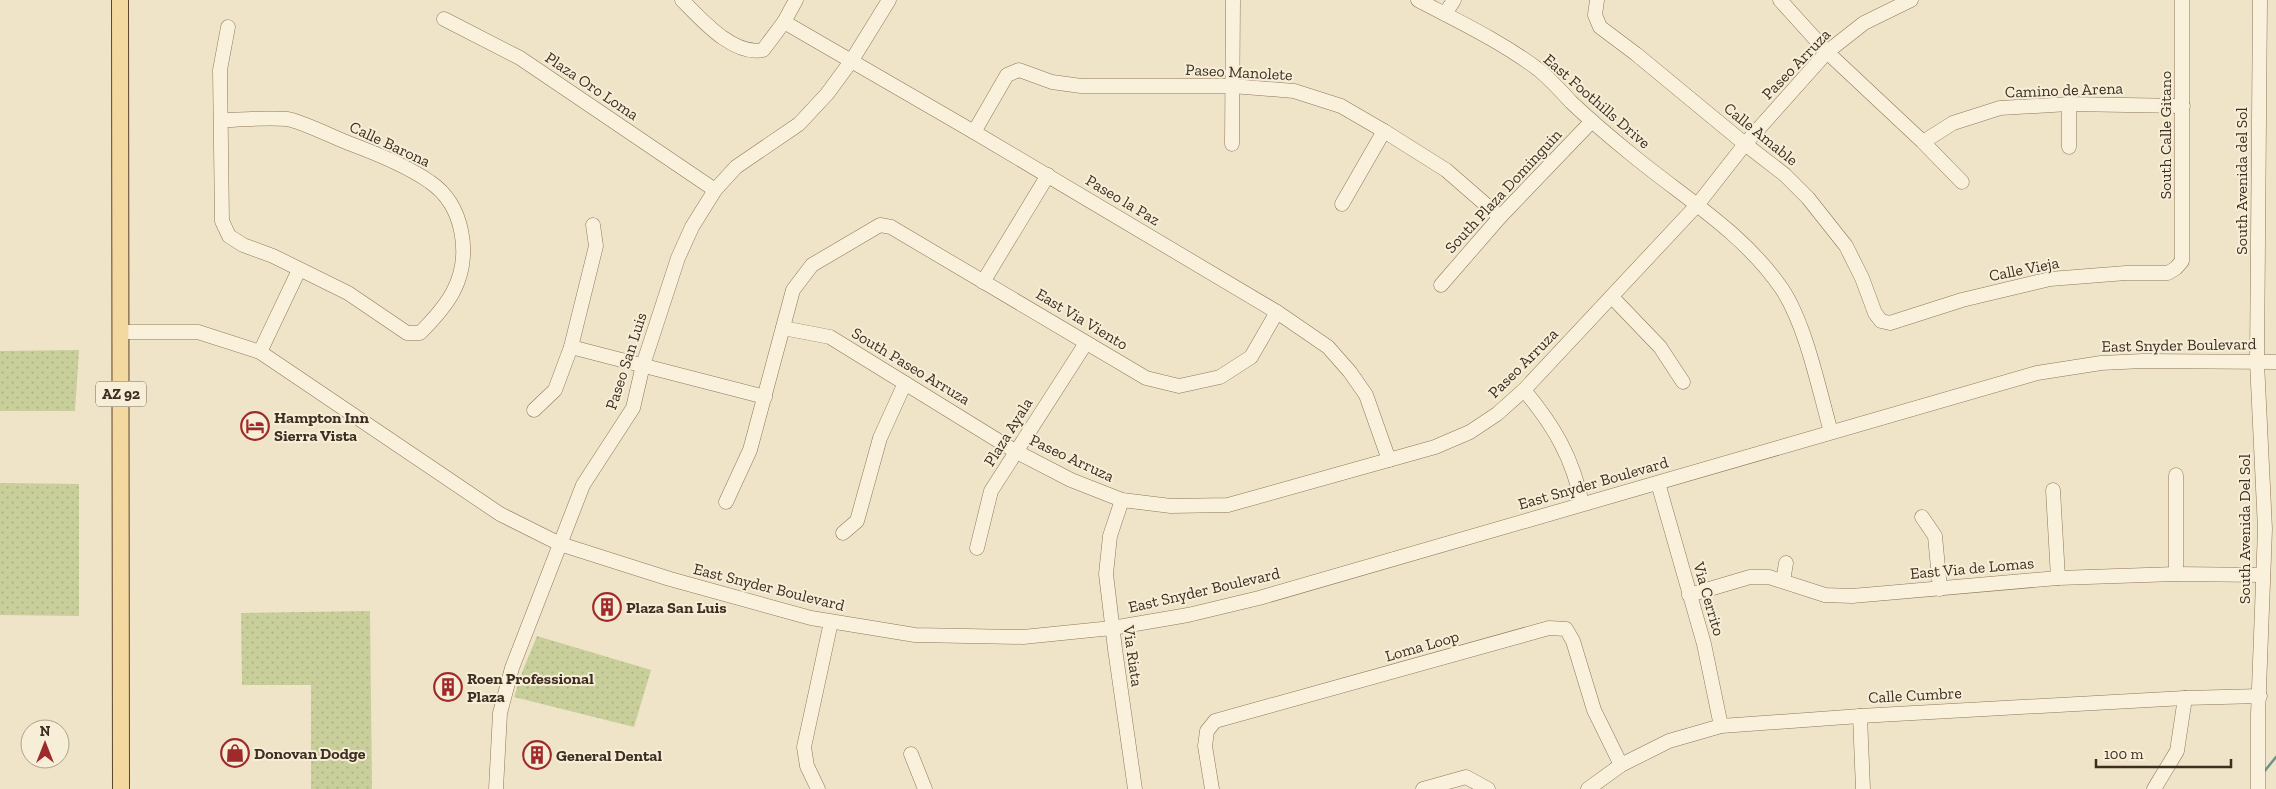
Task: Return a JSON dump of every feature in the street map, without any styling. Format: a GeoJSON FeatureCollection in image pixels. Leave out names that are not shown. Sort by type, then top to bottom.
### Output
{"type":"FeatureCollection","features":[{"type":"Feature","properties":{"kind":"main road","name":"AZ 92"},"geometry":{"type":"LineString","coordinates":[[120,0],[121,789]]}},
{"type":"Feature","properties":{"kind":"street"},"geometry":{"type":"LineString","coordinates":[[682,0],[716,33],[745,50],[754,52],[764,50],[784,22],[796,0]]}},
{"type":"Feature","properties":{"kind":"street","name":"Paseo San Luis"},"geometry":{"type":"LineString","coordinates":[[496,789],[500,713],[512,668],[583,486],[633,408],[643,365],[678,258],[692,227],[715,190],[736,167],[800,124],[827,94],[852,60],[889,0]]}},
{"type":"Feature","properties":{"kind":"street"},"geometry":{"type":"LineString","coordinates":[[1232,144],[1233,0]]}},
{"type":"Feature","properties":{"kind":"street","name":"East Foothills Drive"},"geometry":{"type":"LineString","coordinates":[[1418,0],[1539,70],[1592,121],[1632,155],[1698,204],[1734,235],[1763,264],[1783,292],[1804,337],[1831,432]]}},
{"type":"Feature","properties":{"kind":"street"},"geometry":{"type":"LineString","coordinates":[[1445,14],[1454,0]]}},
{"type":"Feature","properties":{"kind":"street","name":"Calle Amable"},"geometry":{"type":"LineString","coordinates":[[1597,0],[1595,14],[1600,27],[1785,175],[1826,220],[1846,246],[1862,278],[1875,313],[1881,321]]}},
{"type":"Feature","properties":{"kind":"street"},"geometry":{"type":"LineString","coordinates":[[1780,0],[1827,52],[1923,142],[1962,182]]}},
{"type":"Feature","properties":{"kind":"street","name":"Paseo Arruza"},"geometry":{"type":"LineString","coordinates":[[1015,451],[1071,480],[1122,500],[1171,506],[1228,505],[1435,447],[1470,432],[1497,414],[1524,390],[1612,297],[1698,204],[1745,144],[1827,52],[1864,23],[1911,0]]}},
{"type":"Feature","properties":{"kind":"street","name":"South Calle Gitano"},"geometry":{"type":"LineString","coordinates":[[2176,268],[2182,261],[2182,0]]}},
{"type":"Feature","properties":{"kind":"street","name":"South Avenida del Sol"},"geometry":{"type":"LineString","coordinates":[[2257,362],[2260,0]]}},
{"type":"Feature","properties":{"kind":"street","name":"Plaza Oro Loma"},"geometry":{"type":"LineString","coordinates":[[444,19],[520,58],[715,190]]}},
{"type":"Feature","properties":{"kind":"street","name":"Paseo la Paz"},"geometry":{"type":"LineString","coordinates":[[784,22],[1048,175],[1277,312],[1328,347],[1350,372],[1366,395],[1389,460]]}},
{"type":"Feature","properties":{"kind":"street"},"geometry":{"type":"LineString","coordinates":[[228,27],[220,70],[222,221],[229,236],[244,245],[272,256],[299,270],[260,352]]}},
{"type":"Feature","properties":{"kind":"street","name":"Paseo Manolete"},"geometry":{"type":"LineString","coordinates":[[974,132],[1007,75],[1019,70],[1052,82],[1081,86],[1232,86],[1294,91],[1341,106],[1384,131],[1446,170],[1500,217]]}},
{"type":"Feature","properties":{"kind":"street"},"geometry":{"type":"LineString","coordinates":[[2069,104],[2069,148]]}},
{"type":"Feature","properties":{"kind":"street","name":"Camino de Arena"},"geometry":{"type":"LineString","coordinates":[[1923,142],[1953,124],[2000,108],[2069,104],[2182,106]]}},
{"type":"Feature","properties":{"kind":"street","name":"Calle Barona"},"geometry":{"type":"LineString","coordinates":[[222,120],[288,119],[374,153],[430,182],[447,198],[459,219],[463,244],[461,271],[453,292],[420,334],[407,333],[348,293],[299,270]]}},
{"type":"Feature","properties":{"kind":"street","name":"South Plaza Dominguin"},"geometry":{"type":"LineString","coordinates":[[1441,285],[1500,217],[1592,121]]}},
{"type":"Feature","properties":{"kind":"street"},"geometry":{"type":"LineString","coordinates":[[1342,204],[1384,131]]}},
{"type":"Feature","properties":{"kind":"street"},"geometry":{"type":"LineString","coordinates":[[984,282],[1048,175]]}},
{"type":"Feature","properties":{"kind":"street"},"geometry":{"type":"LineString","coordinates":[[534,410],[555,390],[571,347],[596,246],[593,225]]}},
{"type":"Feature","properties":{"kind":"street","name":"East Via Viento"},"geometry":{"type":"LineString","coordinates":[[726,502],[750,450],[793,290],[812,265],[880,225],[891,227],[1146,378],[1178,386],[1220,377],[1251,357],[1277,312]]}},
{"type":"Feature","properties":{"kind":"street","name":"Calle Vieja"},"geometry":{"type":"LineString","coordinates":[[1881,321],[1890,323],[1962,300],[2050,279],[2126,273],[2168,273],[2176,268]]}},
{"type":"Feature","properties":{"kind":"street"},"geometry":{"type":"LineString","coordinates":[[1612,297],[1660,347],[1683,382]]}},
{"type":"Feature","properties":{"kind":"street","name":"South Paseo Arruza"},"geometry":{"type":"LineString","coordinates":[[783,328],[830,337],[1015,451]]}},
{"type":"Feature","properties":{"kind":"street","name":"East Snyder Boulevard"},"geometry":{"type":"LineString","coordinates":[[121,332],[198,332],[260,352],[500,514],[560,544],[677,581],[831,622],[915,635],[1023,636],[1112,628],[1188,615],[1259,598],[2037,373],[2100,363],[2143,361],[2276,362]]}},
{"type":"Feature","properties":{"kind":"street","name":"Plaza Ayala"},"geometry":{"type":"LineString","coordinates":[[977,548],[991,491],[1086,343]]}},
{"type":"Feature","properties":{"kind":"street"},"geometry":{"type":"LineString","coordinates":[[571,347],[765,397]]}},
{"type":"Feature","properties":{"kind":"street","name":"South Avenida Del Sol"},"geometry":{"type":"LineString","coordinates":[[2257,362],[2265,529],[2258,715],[2258,789]]}},
{"type":"Feature","properties":{"kind":"street"},"geometry":{"type":"LineString","coordinates":[[843,533],[857,521],[880,438],[905,383]]}},
{"type":"Feature","properties":{"kind":"street"},"geometry":{"type":"LineString","coordinates":[[1524,390],[1546,417],[1563,444],[1579,486],[1582,504]]}},
{"type":"Feature","properties":{"kind":"street"},"geometry":{"type":"LineString","coordinates":[[2176,475],[2176,574]]}},
{"type":"Feature","properties":{"kind":"street","name":"Via Cerrito"},"geometry":{"type":"LineString","coordinates":[[1658,483],[1704,644],[1721,726]]}},
{"type":"Feature","properties":{"kind":"street"},"geometry":{"type":"LineString","coordinates":[[2052,490],[2058,578]]}},
{"type":"Feature","properties":{"kind":"street","name":"Via Riata"},"geometry":{"type":"LineString","coordinates":[[1122,500],[1110,536],[1106,574],[1135,789]]}},
{"type":"Feature","properties":{"kind":"street"},"geometry":{"type":"LineString","coordinates":[[1922,516],[1934,536],[1940,589]]}},
{"type":"Feature","properties":{"kind":"street"},"geometry":{"type":"LineString","coordinates":[[1782,582],[1786,563]]}},
{"type":"Feature","properties":{"kind":"street","name":"East Via de Lomas"},"geometry":{"type":"LineString","coordinates":[[1689,595],[1750,577],[1768,577],[1825,594],[1852,596],[2058,578],[2176,574],[2263,575]]}},
{"type":"Feature","properties":{"kind":"street"},"geometry":{"type":"LineString","coordinates":[[818,789],[807,766],[804,747],[831,622]]}},
{"type":"Feature","properties":{"kind":"street","name":"Loma Loop"},"geometry":{"type":"LineString","coordinates":[[1212,789],[1205,746],[1207,731],[1215,721],[1549,628],[1566,629],[1573,641],[1594,710],[1621,765]]}},
{"type":"Feature","properties":{"kind":"street","name":"Calle Cumbre"},"geometry":{"type":"LineString","coordinates":[[1588,789],[1621,765],[1669,741],[1721,726],[1860,716],[2186,698],[2260,696]]}},
{"type":"Feature","properties":{"kind":"street"},"geometry":{"type":"LineString","coordinates":[[2154,789],[2177,750],[2186,698]]}},
{"type":"Feature","properties":{"kind":"street"},"geometry":{"type":"LineString","coordinates":[[1860,716],[1863,789]]}},
{"type":"Feature","properties":{"kind":"street"},"geometry":{"type":"LineString","coordinates":[[911,754],[925,789]]}},
{"type":"Feature","properties":{"kind":"street"},"geometry":{"type":"LineString","coordinates":[[1422,789],[1466,777],[1488,789]]}},
{"type":"Feature","properties":{"kind":"green space"},"geometry":{"type":"Polygon","coordinates":[[[79,350],[75,411],[0,411],[0,351],[79,350]]]}},
{"type":"Feature","properties":{"kind":"green space"},"geometry":{"type":"Polygon","coordinates":[[[0,483],[79,484],[79,616],[0,615],[0,483]]]}},
{"type":"Feature","properties":{"kind":"green space"},"geometry":{"type":"Polygon","coordinates":[[[370,611],[372,789],[311,789],[311,685],[242,685],[241,613],[370,611]]]}},
{"type":"Feature","properties":{"kind":"green space"},"geometry":{"type":"Polygon","coordinates":[[[537,636],[651,670],[634,727],[514,697],[537,636]]]}},
{"type":"Feature","properties":{"kind":"waterway"},"geometry":{"type":"LineString","coordinates":[[2263,773],[2276,757]]}},
{"type":"Feature","properties":{"kind":"place","name":"Hampton Inn Sierra Vista"},"geometry":{"type":"Point","coordinates":[255,426]}},
{"type":"Feature","properties":{"kind":"place","name":"Plaza San Luis"},"geometry":{"type":"Point","coordinates":[607,607]}},
{"type":"Feature","properties":{"kind":"place","name":"Roen Professional Plaza"},"geometry":{"type":"Point","coordinates":[448,687]}},
{"type":"Feature","properties":{"kind":"place","name":"Donovan Dodge"},"geometry":{"type":"Point","coordinates":[235,753]}},
{"type":"Feature","properties":{"kind":"place","name":"General Dental"},"geometry":{"type":"Point","coordinates":[537,755]}}]}
